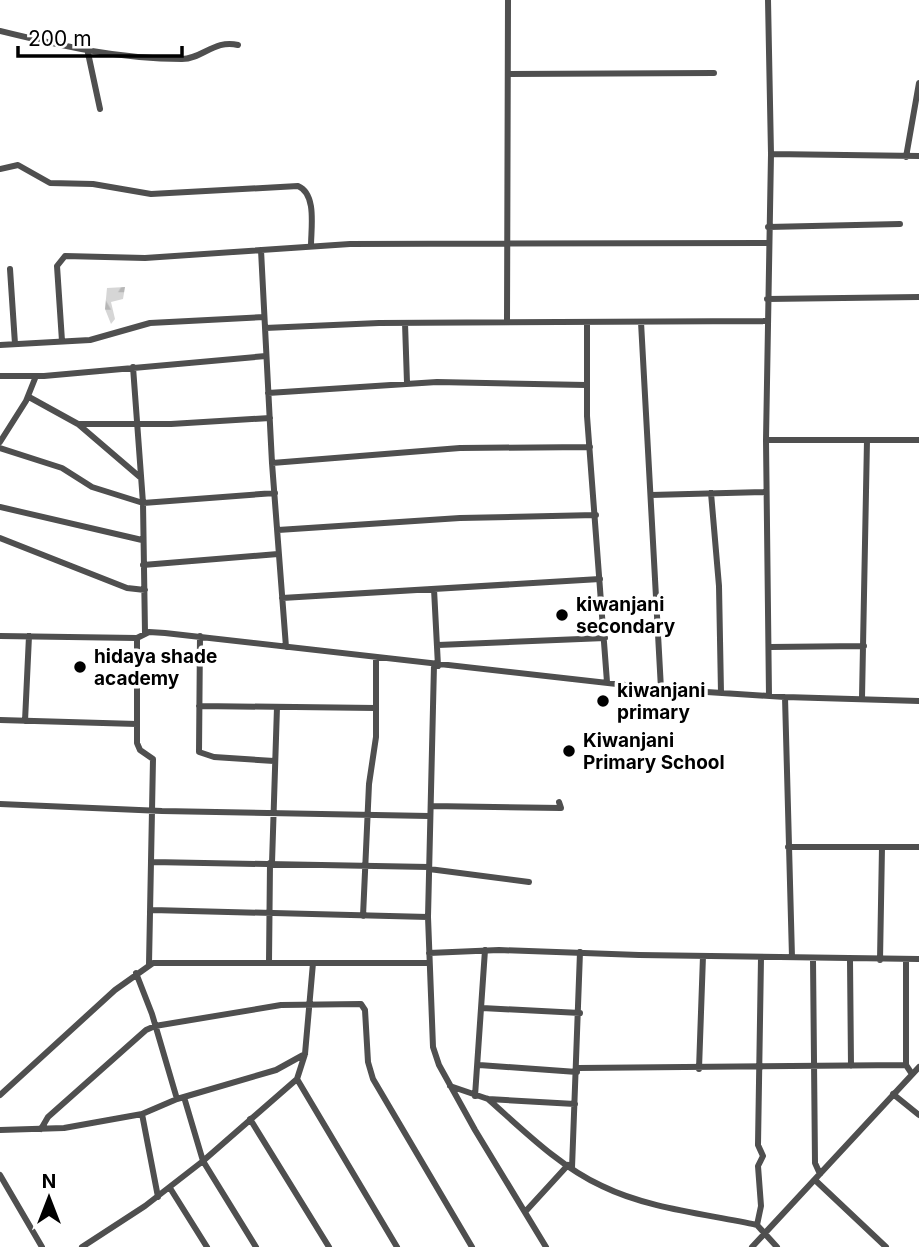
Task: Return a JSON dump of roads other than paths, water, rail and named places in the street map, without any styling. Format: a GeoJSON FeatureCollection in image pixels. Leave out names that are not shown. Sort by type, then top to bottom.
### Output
{"type":"FeatureCollection","features":[{"type":"Feature","properties":{"kind":"street"},"geometry":{"type":"LineString","coordinates":[[507,322],[508,0]]}},
{"type":"Feature","properties":{"kind":"street"},"geometry":{"type":"LineString","coordinates":[[768,0],[771,154],[767,243],[765,440],[769,695]]}},
{"type":"Feature","properties":{"kind":"street"},"geometry":{"type":"LineString","coordinates":[[0,31],[88,53],[184,59],[215,46],[238,45]]}},
{"type":"Feature","properties":{"kind":"street"},"geometry":{"type":"LineString","coordinates":[[88,53],[100,108]]}},
{"type":"Feature","properties":{"kind":"street"},"geometry":{"type":"LineString","coordinates":[[508,74],[714,73]]}},
{"type":"Feature","properties":{"kind":"street"},"geometry":{"type":"LineString","coordinates":[[906,157],[919,83]]}},
{"type":"Feature","properties":{"kind":"street"},"geometry":{"type":"LineString","coordinates":[[771,154],[919,156]]}},
{"type":"Feature","properties":{"kind":"street"},"geometry":{"type":"LineString","coordinates":[[0,169],[18,165],[50,183],[93,184],[151,194],[298,186],[304,189],[309,197],[311,246]]}},
{"type":"Feature","properties":{"kind":"street"},"geometry":{"type":"LineString","coordinates":[[768,227],[900,225]]}},
{"type":"Feature","properties":{"kind":"street"},"geometry":{"type":"LineString","coordinates":[[62,341],[57,265],[65,256],[145,258],[311,246],[767,243]]}},
{"type":"Feature","properties":{"kind":"street"},"geometry":{"type":"LineString","coordinates":[[261,250],[272,463],[286,647]]}},
{"type":"Feature","properties":{"kind":"street"},"geometry":{"type":"LineString","coordinates":[[10,269],[15,344]]}},
{"type":"Feature","properties":{"kind":"street"},"geometry":{"type":"LineString","coordinates":[[767,299],[919,297]]}},
{"type":"Feature","properties":{"kind":"street"},"geometry":{"type":"LineString","coordinates":[[0,345],[98,338],[139,324],[264,317]]}},
{"type":"Feature","properties":{"kind":"street"},"geometry":{"type":"LineString","coordinates":[[265,328],[405,323],[766,321]]}},
{"type":"Feature","properties":{"kind":"street"},"geometry":{"type":"LineString","coordinates":[[587,322],[586,385],[607,682]]}},
{"type":"Feature","properties":{"kind":"street"},"geometry":{"type":"LineString","coordinates":[[405,323],[407,383]]}},
{"type":"Feature","properties":{"kind":"street"},"geometry":{"type":"LineString","coordinates":[[642,323],[661,689]]}},
{"type":"Feature","properties":{"kind":"street"},"geometry":{"type":"LineString","coordinates":[[0,376],[36,376],[266,356]]}},
{"type":"Feature","properties":{"kind":"street"},"geometry":{"type":"LineString","coordinates":[[133,368],[143,503],[145,633]]}},
{"type":"Feature","properties":{"kind":"street"},"geometry":{"type":"LineString","coordinates":[[0,442],[29,397],[36,376]]}},
{"type":"Feature","properties":{"kind":"street"},"geometry":{"type":"LineString","coordinates":[[268,393],[407,383],[586,385]]}},
{"type":"Feature","properties":{"kind":"street"},"geometry":{"type":"LineString","coordinates":[[29,397],[78,424],[141,478]]}},
{"type":"Feature","properties":{"kind":"street"},"geometry":{"type":"LineString","coordinates":[[78,424],[270,418]]}},
{"type":"Feature","properties":{"kind":"street"},"geometry":{"type":"LineString","coordinates":[[765,440],[919,440]]}},
{"type":"Feature","properties":{"kind":"street"},"geometry":{"type":"LineString","coordinates":[[862,698],[867,440]]}},
{"type":"Feature","properties":{"kind":"street"},"geometry":{"type":"LineString","coordinates":[[272,463],[460,448],[590,447]]}},
{"type":"Feature","properties":{"kind":"street"},"geometry":{"type":"LineString","coordinates":[[0,448],[62,468],[92,487],[143,503],[275,493]]}},
{"type":"Feature","properties":{"kind":"street"},"geometry":{"type":"LineString","coordinates":[[651,495],[766,492]]}},
{"type":"Feature","properties":{"kind":"street"},"geometry":{"type":"LineString","coordinates":[[710,494],[719,586],[720,693]]}},
{"type":"Feature","properties":{"kind":"street"},"geometry":{"type":"LineString","coordinates":[[0,507],[142,540]]}},
{"type":"Feature","properties":{"kind":"street"},"geometry":{"type":"LineString","coordinates":[[278,530],[491,517],[596,515]]}},
{"type":"Feature","properties":{"kind":"street"},"geometry":{"type":"LineString","coordinates":[[0,538],[127,587],[145,590]]}},
{"type":"Feature","properties":{"kind":"street"},"geometry":{"type":"LineString","coordinates":[[143,565],[278,554]]}},
{"type":"Feature","properties":{"kind":"street"},"geometry":{"type":"LineString","coordinates":[[282,598],[600,579]]}},
{"type":"Feature","properties":{"kind":"street"},"geometry":{"type":"LineString","coordinates":[[434,589],[438,645],[429,816],[428,917],[433,1047],[450,1086],[546,1247]]}},
{"type":"Feature","properties":{"kind":"street"},"geometry":{"type":"LineString","coordinates":[[0,636],[138,638],[145,633],[200,636],[661,689],[785,697],[919,701]]}},
{"type":"Feature","properties":{"kind":"street"},"geometry":{"type":"LineString","coordinates":[[25,721],[29,636]]}},
{"type":"Feature","properties":{"kind":"street"},"geometry":{"type":"LineString","coordinates":[[200,636],[200,753],[220,758],[274,761]]}},
{"type":"Feature","properties":{"kind":"street"},"geometry":{"type":"LineString","coordinates":[[138,638],[138,748],[153,759],[149,964]]}},
{"type":"Feature","properties":{"kind":"street"},"geometry":{"type":"LineString","coordinates":[[438,645],[605,638]]}},
{"type":"Feature","properties":{"kind":"street"},"geometry":{"type":"LineString","coordinates":[[769,647],[864,646]]}},
{"type":"Feature","properties":{"kind":"street"},"geometry":{"type":"LineString","coordinates":[[363,916],[376,708],[376,658]]}},
{"type":"Feature","properties":{"kind":"street"},"geometry":{"type":"LineString","coordinates":[[785,697],[792,957]]}},
{"type":"Feature","properties":{"kind":"street"},"geometry":{"type":"LineString","coordinates":[[199,706],[376,708]]}},
{"type":"Feature","properties":{"kind":"street"},"geometry":{"type":"LineString","coordinates":[[269,962],[271,813],[277,707]]}},
{"type":"Feature","properties":{"kind":"street"},"geometry":{"type":"LineString","coordinates":[[0,720],[137,724]]}},
{"type":"Feature","properties":{"kind":"street"},"geometry":{"type":"LineString","coordinates":[[431,806],[561,808],[559,802]]}},
{"type":"Feature","properties":{"kind":"street"},"geometry":{"type":"LineString","coordinates":[[0,804],[152,811],[429,816]]}},
{"type":"Feature","properties":{"kind":"street"},"geometry":{"type":"LineString","coordinates":[[788,847],[919,847]]}},
{"type":"Feature","properties":{"kind":"street"},"geometry":{"type":"LineString","coordinates":[[880,960],[882,847]]}},
{"type":"Feature","properties":{"kind":"street"},"geometry":{"type":"LineString","coordinates":[[152,862],[429,868],[529,882]]}},
{"type":"Feature","properties":{"kind":"street"},"geometry":{"type":"LineString","coordinates":[[152,910],[428,917]]}},
{"type":"Feature","properties":{"kind":"street"},"geometry":{"type":"LineString","coordinates":[[429,953],[485,950],[919,960]]}},
{"type":"Feature","properties":{"kind":"street"},"geometry":{"type":"LineString","coordinates":[[475,1096],[485,950]]}},
{"type":"Feature","properties":{"kind":"street"},"geometry":{"type":"LineString","coordinates":[[525,1212],[570,1166],[578,1070],[580,952]]}},
{"type":"Feature","properties":{"kind":"street"},"geometry":{"type":"LineString","coordinates":[[699,1069],[703,956]]}},
{"type":"Feature","properties":{"kind":"street"},"geometry":{"type":"LineString","coordinates":[[757,1225],[761,1206],[758,1166],[763,1156],[758,1144],[761,958]]}},
{"type":"Feature","properties":{"kind":"street"},"geometry":{"type":"LineString","coordinates":[[813,959],[815,1163],[820,1174]]}},
{"type":"Feature","properties":{"kind":"street"},"geometry":{"type":"LineString","coordinates":[[0,1095],[149,964],[192,960],[429,963]]}},
{"type":"Feature","properties":{"kind":"street"},"geometry":{"type":"LineString","coordinates":[[850,960],[850,1066]]}},
{"type":"Feature","properties":{"kind":"street"},"geometry":{"type":"LineString","coordinates":[[906,960],[905,1065],[912,1074]]}},
{"type":"Feature","properties":{"kind":"street"},"geometry":{"type":"LineString","coordinates":[[82,1247],[170,1188],[297,1079],[305,1054],[313,963]]}},
{"type":"Feature","properties":{"kind":"street"},"geometry":{"type":"LineString","coordinates":[[136,973],[202,1161],[256,1247]]}},
{"type":"Feature","properties":{"kind":"street"},"geometry":{"type":"LineString","coordinates":[[41,1129],[48,1117],[142,1033],[155,1026],[241,1010],[309,1003],[363,1005],[370,1073],[472,1247]]}},
{"type":"Feature","properties":{"kind":"street"},"geometry":{"type":"LineString","coordinates":[[482,1008],[580,1013]]}},
{"type":"Feature","properties":{"kind":"street"},"geometry":{"type":"LineString","coordinates":[[0,1130],[87,1125],[142,1114],[181,1098],[266,1073],[305,1054]]}},
{"type":"Feature","properties":{"kind":"street"},"geometry":{"type":"LineString","coordinates":[[479,1065],[578,1070],[905,1065]]}},
{"type":"Feature","properties":{"kind":"street"},"geometry":{"type":"LineString","coordinates":[[752,1247],[919,1067]]}},
{"type":"Feature","properties":{"kind":"street"},"geometry":{"type":"LineString","coordinates":[[297,1079],[397,1247]]}},
{"type":"Feature","properties":{"kind":"street"},"geometry":{"type":"LineString","coordinates":[[450,1086],[488,1099],[575,1104]]}},
{"type":"Feature","properties":{"kind":"street"},"geometry":{"type":"LineString","coordinates":[[894,1094],[919,1115]]}},
{"type":"Feature","properties":{"kind":"street"},"geometry":{"type":"LineString","coordinates":[[488,1099],[570,1166],[602,1187],[641,1201],[757,1225],[766,1234],[768,1244],[777,1247]]}},
{"type":"Feature","properties":{"kind":"street"},"geometry":{"type":"LineString","coordinates":[[142,1114],[158,1197]]}},
{"type":"Feature","properties":{"kind":"street"},"geometry":{"type":"LineString","coordinates":[[250,1119],[329,1247]]}},
{"type":"Feature","properties":{"kind":"street"},"geometry":{"type":"LineString","coordinates":[[0,1175],[42,1247]]}},
{"type":"Feature","properties":{"kind":"street"},"geometry":{"type":"LineString","coordinates":[[814,1180],[886,1247]]}},
{"type":"Feature","properties":{"kind":"street"},"geometry":{"type":"LineString","coordinates":[[170,1188],[207,1247]]}},
{"type":"Feature","properties":{"kind":"place","name":"kiwanjani secondary"},"geometry":{"type":"Point","coordinates":[562,615]}},
{"type":"Feature","properties":{"kind":"place","name":"hidaya shade academy"},"geometry":{"type":"Point","coordinates":[80,667]}},
{"type":"Feature","properties":{"kind":"place","name":"kiwanjani primary"},"geometry":{"type":"Point","coordinates":[603,701]}},
{"type":"Feature","properties":{"kind":"place","name":"Kiwanjani Primary School"},"geometry":{"type":"Point","coordinates":[569,751]}}]}
